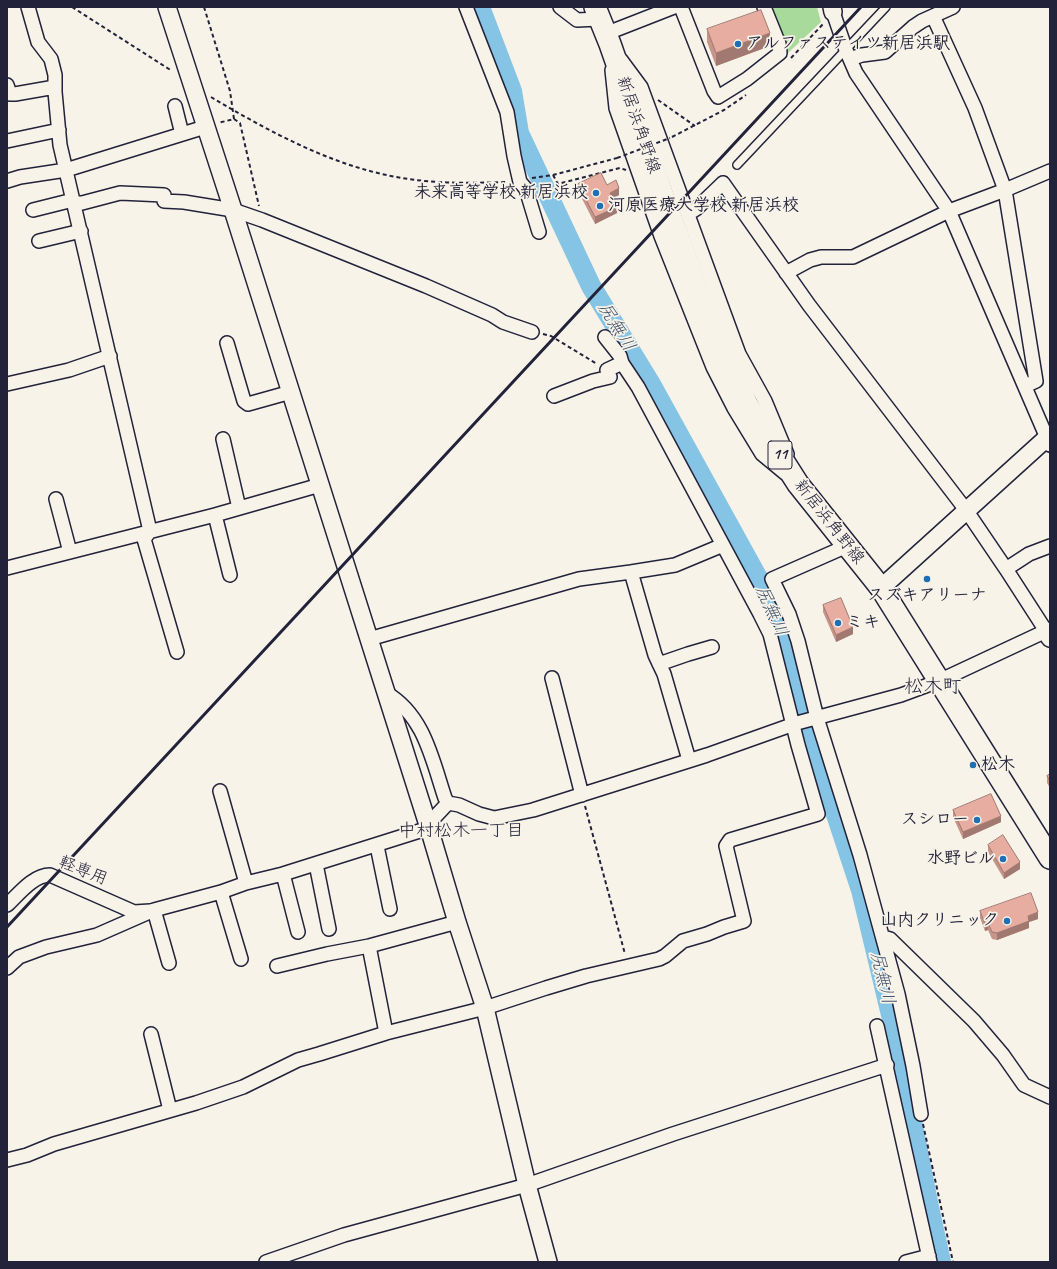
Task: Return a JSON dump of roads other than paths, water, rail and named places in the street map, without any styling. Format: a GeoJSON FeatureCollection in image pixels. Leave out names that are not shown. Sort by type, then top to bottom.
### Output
{"type":"FeatureCollection","features":[{"type":"Feature","properties":{"kind":"main road","name":"新居浜角野線"},"geometry":{"type":"LineString","coordinates":[[602,26],[704,309],[747,404],[798,484],[881,588],[1050,858]]}},
{"type":"Feature","properties":{"kind":"street"},"geometry":{"type":"LineString","coordinates":[[28,7],[38,42],[51,59],[55,75],[60,145],[150,531],[144,539],[176,652]]}},
{"type":"Feature","properties":{"kind":"street"},"geometry":{"type":"LineString","coordinates":[[167,7],[291,392],[485,1008],[527,1185],[548,1262]]}},
{"type":"Feature","properties":{"kind":"street"},"geometry":{"type":"LineString","coordinates":[[466,7],[480,38],[507,112],[514,156],[539,232]]}},
{"type":"Feature","properties":{"kind":"street"},"geometry":{"type":"LineString","coordinates":[[560,7],[577,20],[602,26],[674,7]]}},
{"type":"Feature","properties":{"kind":"street"},"geometry":{"type":"LineString","coordinates":[[681,7],[714,91],[718,97],[747,78],[780,53],[779,44],[764,7]]}},
{"type":"Feature","properties":{"kind":"street"},"geometry":{"type":"LineString","coordinates":[[848,55],[885,52],[922,21],[953,7]]}},
{"type":"Feature","properties":{"kind":"street"},"geometry":{"type":"LineString","coordinates":[[833,9],[848,55],[856,73],[949,211],[1049,439],[966,510],[881,588]]}},
{"type":"Feature","properties":{"kind":"street"},"geometry":{"type":"LineString","coordinates":[[933,16],[975,108],[1005,190],[1036,381],[1025,386]]}},
{"type":"Feature","properties":{"kind":"street"},"geometry":{"type":"LineString","coordinates":[[602,26],[641,87],[739,354],[764,401],[783,442],[798,484]]}},
{"type":"Feature","properties":{"kind":"street"},"geometry":{"type":"LineString","coordinates":[[602,26],[616,108],[644,184],[661,236],[713,367],[734,408],[762,454],[798,484]]}},
{"type":"Feature","properties":{"kind":"street"},"geometry":{"type":"LineString","coordinates":[[7,85],[10,94],[55,87]]}},
{"type":"Feature","properties":{"kind":"street"},"geometry":{"type":"LineString","coordinates":[[175,106],[182,134]]}},
{"type":"Feature","properties":{"kind":"street"},"geometry":{"type":"LineString","coordinates":[[7,181],[20,177],[66,170],[205,127]]}},
{"type":"Feature","properties":{"kind":"street"},"geometry":{"type":"LineString","coordinates":[[7,141],[59,130]]}},
{"type":"Feature","properties":{"kind":"street"},"geometry":{"type":"LineString","coordinates":[[786,273],[810,260],[821,257],[853,257],[949,211],[1050,171]]}},
{"type":"Feature","properties":{"kind":"street"},"geometry":{"type":"LineString","coordinates":[[386,693],[398,700],[411,714],[424,737],[431,754],[444,798],[448,803],[459,805],[479,814],[494,818],[533,810],[796,724],[901,695],[939,681],[1048,635],[966,510],[854,365],[786,273],[723,183],[696,209],[688,214]]}},
{"type":"Feature","properties":{"kind":"street"},"geometry":{"type":"LineString","coordinates":[[33,210],[74,202],[82,203],[120,193],[164,195],[164,201],[184,202],[233,210],[262,220],[426,286],[492,315],[503,322],[532,332]]}},
{"type":"Feature","properties":{"kind":"street"},"geometry":{"type":"LineString","coordinates":[[39,241],[81,231]]}},
{"type":"Feature","properties":{"kind":"street"},"geometry":{"type":"LineString","coordinates":[[7,1160],[27,1155],[54,1144],[243,1087],[298,1060],[386,1033],[485,1008],[586,976],[659,959],[683,941],[744,921],[726,846],[730,840],[818,814],[798,745],[796,724],[770,634],[638,387],[622,363],[620,356],[605,337]]}},
{"type":"Feature","properties":{"kind":"street"},"geometry":{"type":"LineString","coordinates":[[228,343],[244,401],[248,404],[291,392]]}},
{"type":"Feature","properties":{"kind":"street"},"geometry":{"type":"LineString","coordinates":[[7,384],[19,380],[69,370],[110,356]]}},
{"type":"Feature","properties":{"kind":"street"},"geometry":{"type":"LineString","coordinates":[[554,396],[587,383],[610,377],[606,370],[622,363]]}},
{"type":"Feature","properties":{"kind":"street"},"geometry":{"type":"LineString","coordinates":[[223,438],[240,508]]}},
{"type":"Feature","properties":{"kind":"street"},"geometry":{"type":"LineString","coordinates":[[7,568],[215,515],[320,486]]}},
{"type":"Feature","properties":{"kind":"street"},"geometry":{"type":"LineString","coordinates":[[56,499],[70,552]]}},
{"type":"Feature","properties":{"kind":"street"},"geometry":{"type":"LineString","coordinates":[[215,515],[230,575]]}},
{"type":"Feature","properties":{"kind":"street"},"geometry":{"type":"LineString","coordinates":[[369,639],[579,579],[675,565],[723,545]]}},
{"type":"Feature","properties":{"kind":"street"},"geometry":{"type":"LineString","coordinates":[[847,546],[772,579],[789,614],[798,641],[816,718],[860,855],[898,994],[921,1114]]}},
{"type":"Feature","properties":{"kind":"street"},"geometry":{"type":"LineString","coordinates":[[1006,569],[1029,554],[1050,546]]}},
{"type":"Feature","properties":{"kind":"street"},"geometry":{"type":"LineString","coordinates":[[631,572],[655,655],[664,674],[689,760]]}},
{"type":"Feature","properties":{"kind":"street"},"geometry":{"type":"LineString","coordinates":[[659,664],[712,647]]}},
{"type":"Feature","properties":{"kind":"street"},"geometry":{"type":"LineString","coordinates":[[552,678],[582,795]]}},
{"type":"Feature","properties":{"kind":"street"},"geometry":{"type":"LineString","coordinates":[[220,791],[246,883]]}},
{"type":"Feature","properties":{"kind":"street"},"geometry":{"type":"LineString","coordinates":[[7,968],[19,956],[46,947],[97,935],[154,910],[377,846],[429,828],[434,819],[448,803]]}},
{"type":"Feature","properties":{"kind":"street"},"geometry":{"type":"LineString","coordinates":[[377,846],[390,909]]}},
{"type":"Feature","properties":{"kind":"street"},"geometry":{"type":"LineString","coordinates":[[316,864],[329,929]]}},
{"type":"Feature","properties":{"kind":"street"},"geometry":{"type":"LineString","coordinates":[[283,874],[298,932]]}},
{"type":"Feature","properties":{"kind":"street","name":"軽専用"},"geometry":{"type":"LineString","coordinates":[[7,905],[33,881],[45,875],[50,875],[134,912],[154,910]]}},
{"type":"Feature","properties":{"kind":"street"},"geometry":{"type":"LineString","coordinates":[[221,892],[241,959]]}},
{"type":"Feature","properties":{"kind":"street"},"geometry":{"type":"LineString","coordinates":[[154,910],[169,963]]}},
{"type":"Feature","properties":{"kind":"street"},"geometry":{"type":"LineString","coordinates":[[277,966],[369,946],[457,922]]}},
{"type":"Feature","properties":{"kind":"street"},"geometry":{"type":"LineString","coordinates":[[883,938],[890,939],[974,1021],[1003,1055],[1024,1085],[1050,1097]]}},
{"type":"Feature","properties":{"kind":"street"},"geometry":{"type":"LineString","coordinates":[[369,946],[386,1033]]}},
{"type":"Feature","properties":{"kind":"street"},"geometry":{"type":"LineString","coordinates":[[877,1026],[930,1259],[906,1262]]}},
{"type":"Feature","properties":{"kind":"street"},"geometry":{"type":"LineString","coordinates":[[151,1034],[170,1110]]}},
{"type":"Feature","properties":{"kind":"street"},"geometry":{"type":"LineString","coordinates":[[266,1262],[344,1235],[527,1185],[673,1134],[886,1065]]}},
{"type":"Feature","properties":{"kind":"lane"},"geometry":{"type":"LineString","coordinates":[[737,165],[848,55],[886,7]]}},
{"type":"Feature","properties":{"kind":"waterway","name":"尻無川"},"geometry":{"type":"LineString","coordinates":[[480,7],[512,91],[519,133],[591,286],[652,386],[758,578],[779,621],[815,751],[861,890],[891,1015],[941,1262]]}},
{"type":"Feature","properties":{"kind":"railway"},"geometry":{"type":"LineString","coordinates":[[7,927],[861,7]]}},
{"type":"Feature","properties":{"kind":"place","name":"アルファステイツ新居浜駅"},"geometry":{"type":"Point","coordinates":[738,44]}},
{"type":"Feature","properties":{"kind":"place","name":"未来高等学校 新居浜校"},"geometry":{"type":"Point","coordinates":[596,193]}},
{"type":"Feature","properties":{"kind":"place","name":"河原医療大学校 新居浜校"},"geometry":{"type":"Point","coordinates":[600,206]}},
{"type":"Feature","properties":{"kind":"place","name":"スズキアリーナ"},"geometry":{"type":"Point","coordinates":[927,579]}},
{"type":"Feature","properties":{"kind":"place","name":"ミキ"},"geometry":{"type":"Point","coordinates":[838,623]}},
{"type":"Feature","properties":{"kind":"place","name":"松木"},"geometry":{"type":"Point","coordinates":[973,765]}},
{"type":"Feature","properties":{"kind":"place","name":"スシロー"},"geometry":{"type":"Point","coordinates":[977,820]}},
{"type":"Feature","properties":{"kind":"place","name":"水野ビル"},"geometry":{"type":"Point","coordinates":[1003,859]}},
{"type":"Feature","properties":{"kind":"place","name":"山内クリニック"},"geometry":{"type":"Point","coordinates":[1007,921]}},
{"type":"Feature","properties":{"kind":"district","name":"松木町"},"geometry":{"type":"Point","coordinates":[933,687]}},
{"type":"Feature","properties":{"kind":"district","name":"中村松木一丁目"},"geometry":{"type":"Point","coordinates":[461,831]}}]}
